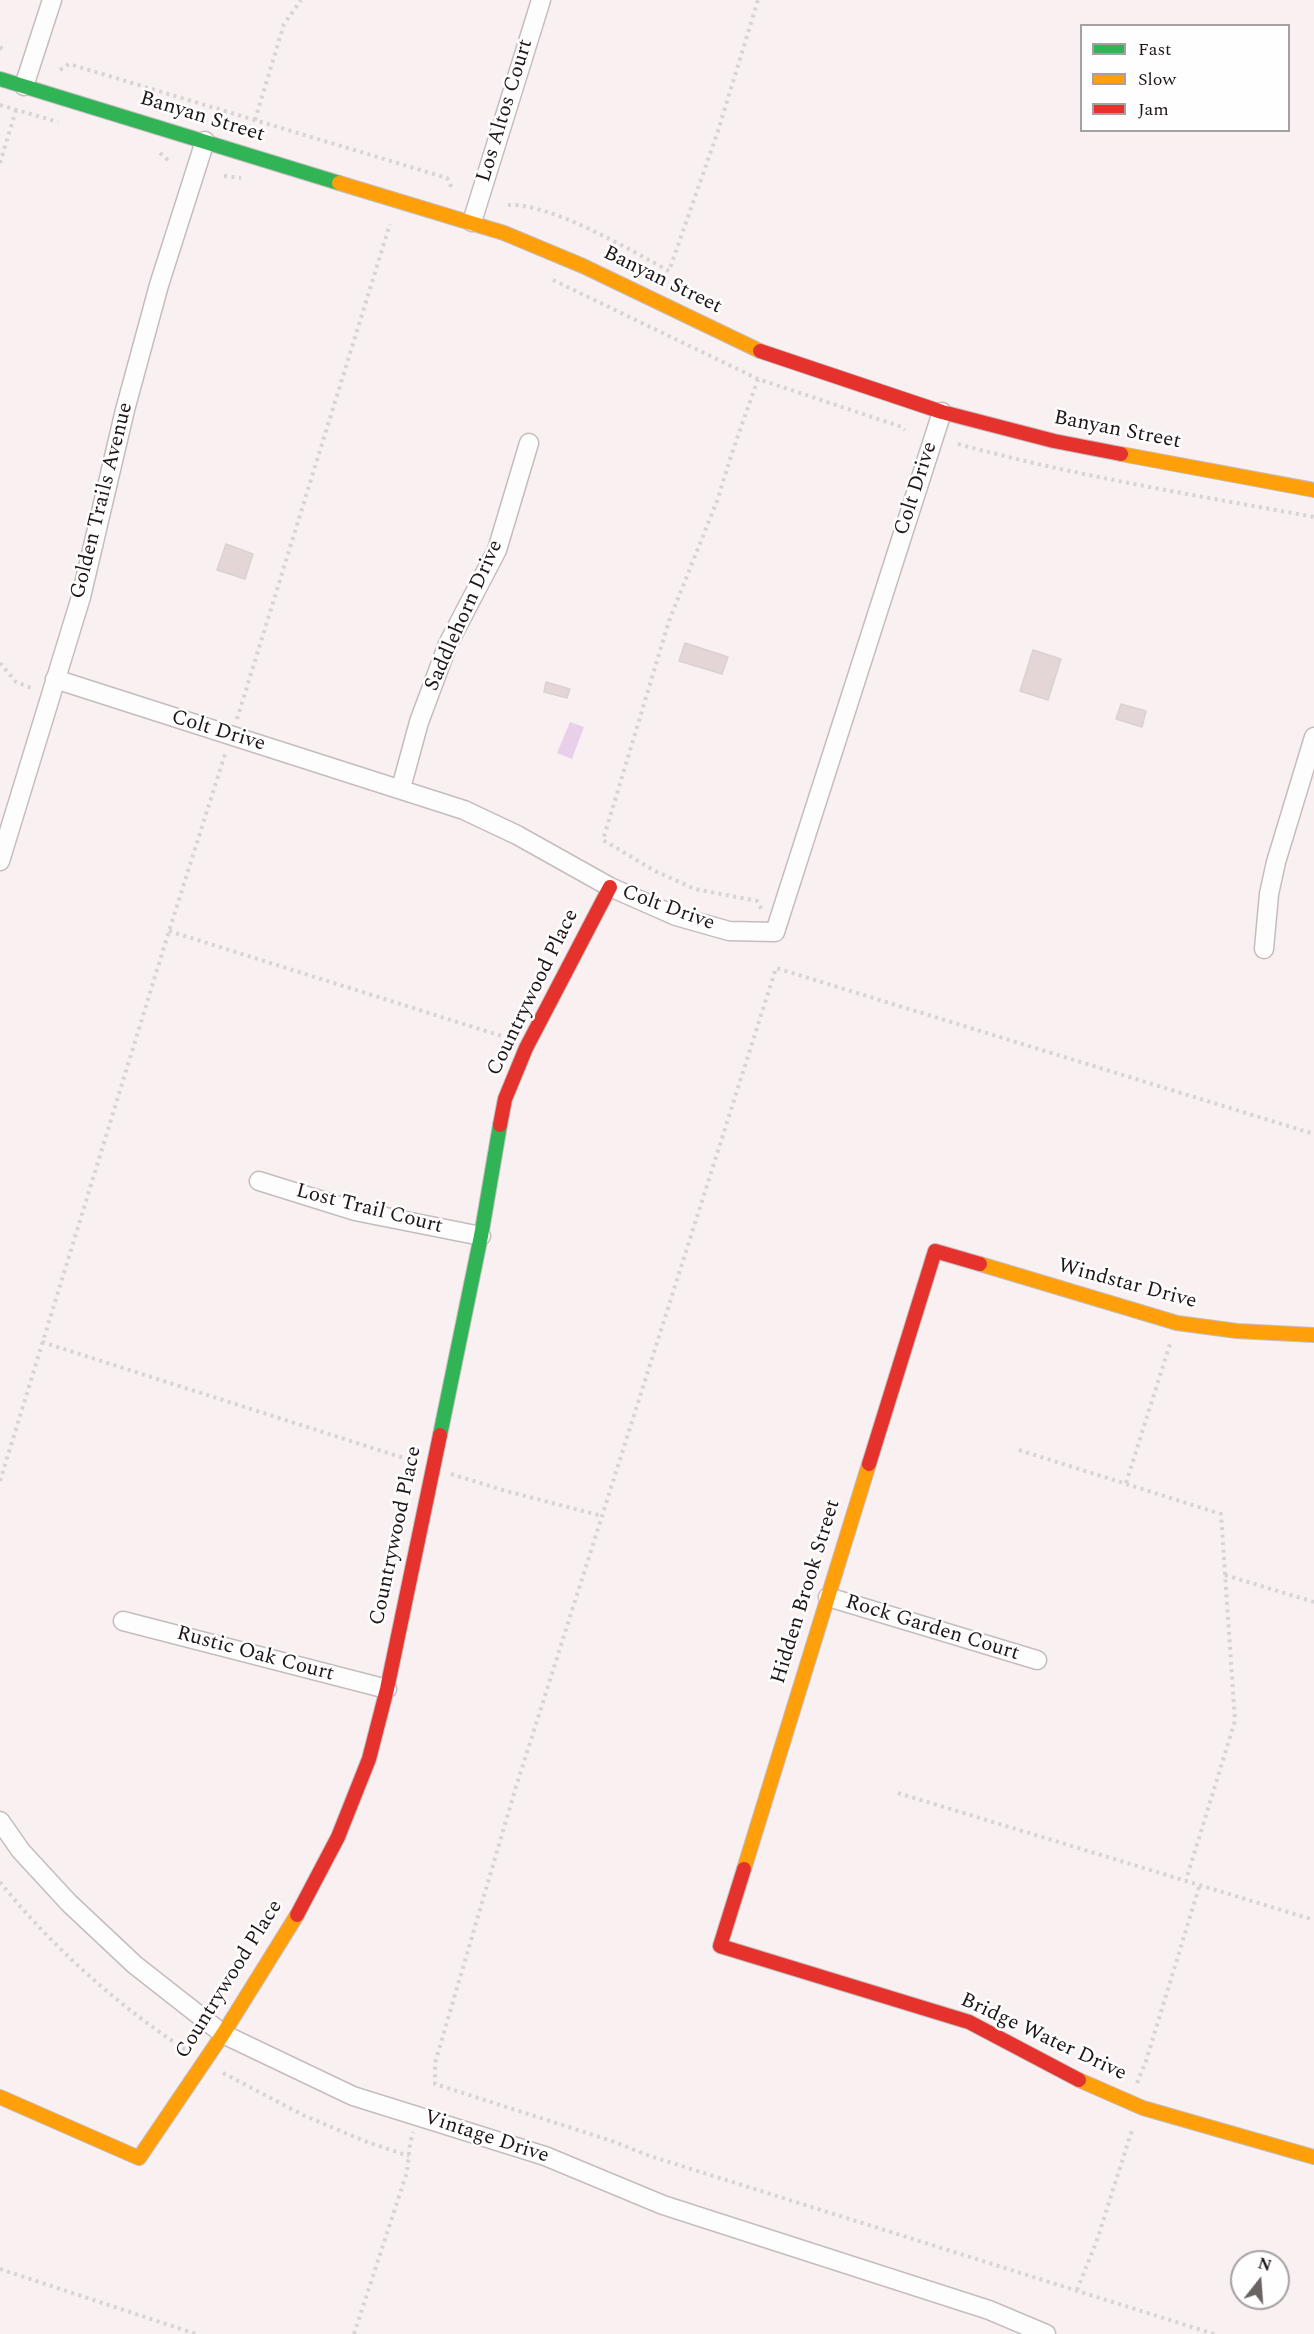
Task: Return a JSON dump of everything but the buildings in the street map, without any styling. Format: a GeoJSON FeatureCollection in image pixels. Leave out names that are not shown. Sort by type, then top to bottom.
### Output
{"type":"FeatureCollection","features":[{"type":"Feature","properties":{"kind":"street"},"geometry":{"type":"LineString","coordinates":[[24,86],[52,0]]}},
{"type":"Feature","properties":{"kind":"street","name":"Los Altos Court"},"geometry":{"type":"LineString","coordinates":[[472,222],[541,0]]}},
{"type":"Feature","properties":{"kind":"street","name":"Banyan Street"},"geometry":{"type":"LineString","coordinates":[[0,79],[472,222],[538,245],[762,352],[942,412],[1054,441],[1314,490]]}},
{"type":"Feature","properties":{"kind":"street","name":"Golden Trails Avenue"},"geometry":{"type":"LineString","coordinates":[[0,861],[81,597],[125,410],[159,285],[205,141]]}},
{"type":"Feature","properties":{"kind":"street","name":"Colt Drive"},"geometry":{"type":"LineString","coordinates":[[53,688],[231,736],[400,788],[475,815],[517,835],[610,887],[676,916],[729,931],[775,932],[942,412]]}},
{"type":"Feature","properties":{"kind":"street","name":"Saddlehorn Drive"},"geometry":{"type":"LineString","coordinates":[[400,788],[419,722],[448,644],[497,550],[529,443]]}},
{"type":"Feature","properties":{"kind":"street"},"geometry":{"type":"LineString","coordinates":[[1264,949],[1269,894],[1276,862],[1314,737]]}},
{"type":"Feature","properties":{"kind":"street","name":"Countrywood Place"},"geometry":{"type":"LineString","coordinates":[[0,2097],[139,2158],[223,2034],[287,1933],[338,1837],[369,1759],[387,1689],[481,1236],[505,1099],[526,1048],[610,887]]}},
{"type":"Feature","properties":{"kind":"street","name":"Lost Trail Court"},"geometry":{"type":"LineString","coordinates":[[259,1181],[355,1211],[481,1236]]}},
{"type":"Feature","properties":{"kind":"street","name":"Windstar Drive"},"geometry":{"type":"LineString","coordinates":[[935,1251],[1126,1310],[1177,1323],[1314,1335]]}},
{"type":"Feature","properties":{"kind":"street","name":"Hidden Brook Street"},"geometry":{"type":"LineString","coordinates":[[720,1946],[935,1251]]}},
{"type":"Feature","properties":{"kind":"street","name":"Rock Garden Court"},"geometry":{"type":"LineString","coordinates":[[828,1598],[1037,1660]]}},
{"type":"Feature","properties":{"kind":"street","name":"Rustic Oak Court"},"geometry":{"type":"LineString","coordinates":[[123,1621],[387,1689]]}},
{"type":"Feature","properties":{"kind":"street","name":"Vintage Drive"},"geometry":{"type":"LineString","coordinates":[[0,1821],[21,1851],[69,1903],[135,1965],[223,2034],[353,2096],[545,2156],[663,2205],[979,2307],[1046,2334]]}},
{"type":"Feature","properties":{"kind":"street","name":"Bridge Water Drive"},"geometry":{"type":"LineString","coordinates":[[720,1946],[969,2022],[1086,2084],[1135,2104],[1314,2157]]}},
{"type":"Feature","properties":{"kind":"path"},"geometry":{"type":"LineString","coordinates":[[255,120],[284,24],[301,0]]}},
{"type":"Feature","properties":{"kind":"path"},"geometry":{"type":"LineString","coordinates":[[508,205],[521,204],[554,214],[669,271],[718,131],[758,0]]}},
{"type":"Feature","properties":{"kind":"path"},"geometry":{"type":"LineString","coordinates":[[0,47],[4,51]]}},
{"type":"Feature","properties":{"kind":"path"},"geometry":{"type":"LineString","coordinates":[[60,70],[69,64],[447,178],[453,188]]}},
{"type":"Feature","properties":{"kind":"path"},"geometry":{"type":"LineString","coordinates":[[0,163],[16,110]]}},
{"type":"Feature","properties":{"kind":"path"},"geometry":{"type":"LineString","coordinates":[[224,176],[251,181]]}},
{"type":"Feature","properties":{"kind":"path"},"geometry":{"type":"LineString","coordinates":[[379,220],[401,227]]}},
{"type":"Feature","properties":{"kind":"path"},"geometry":{"type":"LineString","coordinates":[[0,1481],[390,224]]}},
{"type":"Feature","properties":{"kind":"path"},"geometry":{"type":"LineString","coordinates":[[550,279],[758,379],[902,427],[905,430]]}},
{"type":"Feature","properties":{"kind":"path"},"geometry":{"type":"LineString","coordinates":[[758,379],[717,501],[669,621],[603,840],[655,871],[695,889],[757,901],[775,932]]}},
{"type":"Feature","properties":{"kind":"path"},"geometry":{"type":"LineString","coordinates":[[958,444],[1005,457],[1314,517]]}},
{"type":"Feature","properties":{"kind":"path"},"geometry":{"type":"LineString","coordinates":[[0,663],[16,682],[53,688]]}},
{"type":"Feature","properties":{"kind":"path"},"geometry":{"type":"LineString","coordinates":[[169,931],[502,1035],[526,1048]]}},
{"type":"Feature","properties":{"kind":"path"},"geometry":{"type":"LineString","coordinates":[[1214,2334],[650,2156],[612,2141],[435,2084],[435,2063],[515,1790],[776,968],[1314,1134]]}},
{"type":"Feature","properties":{"kind":"path"},"geometry":{"type":"LineString","coordinates":[[1126,1483],[1177,1323]]}},
{"type":"Feature","properties":{"kind":"path"},"geometry":{"type":"LineString","coordinates":[[42,1342],[506,1491],[602,1516]]}},
{"type":"Feature","properties":{"kind":"path"},"geometry":{"type":"LineString","coordinates":[[1019,1450],[1221,1514],[1235,1721],[1186,1880]]}},
{"type":"Feature","properties":{"kind":"path"},"geometry":{"type":"LineString","coordinates":[[1225,1575],[1314,1602]]}},
{"type":"Feature","properties":{"kind":"path"},"geometry":{"type":"LineString","coordinates":[[898,1793],[1314,1920]]}},
{"type":"Feature","properties":{"kind":"path"},"geometry":{"type":"LineString","coordinates":[[1077,2290],[1097,2240],[1146,2061],[1200,1884]]}},
{"type":"Feature","properties":{"kind":"path"},"geometry":{"type":"LineString","coordinates":[[354,2334],[408,2172],[410,2144],[418,2117]]}},
{"type":"Feature","properties":{"kind":"path"},"geometry":{"type":"LineString","coordinates":[[0,2269],[196,2334]]}},
{"type":"Feature","properties":{"kind":"shaded area"},"geometry":{"type":"Polygon","coordinates":[[[570,722],[584,727],[572,759],[557,753],[570,722]]]}},
{"type":"Feature","properties":{"kind":"traffic: fast"},"geometry":{"type":"LineString","coordinates":[[0,79],[339,183]]}},
{"type":"Feature","properties":{"kind":"traffic: fast"},"geometry":{"type":"LineString","coordinates":[[440,1435],[481,1236],[500,1125]]}},
{"type":"Feature","properties":{"kind":"traffic: slow"},"geometry":{"type":"LineString","coordinates":[[339,183],[504,233],[583,266],[760,351]]}},
{"type":"Feature","properties":{"kind":"traffic: slow"},"geometry":{"type":"LineString","coordinates":[[1121,454],[1314,490]]}},
{"type":"Feature","properties":{"kind":"traffic: slow"},"geometry":{"type":"LineString","coordinates":[[980,1264],[1177,1323],[1237,1331],[1314,1335]]}},
{"type":"Feature","properties":{"kind":"traffic: slow"},"geometry":{"type":"LineString","coordinates":[[744,1869],[869,1464]]}},
{"type":"Feature","properties":{"kind":"traffic: slow"},"geometry":{"type":"LineString","coordinates":[[0,2097],[139,2158],[223,2034],[297,1915]]}},
{"type":"Feature","properties":{"kind":"traffic: slow"},"geometry":{"type":"LineString","coordinates":[[1079,2080],[1143,2108],[1314,2157]]}},
{"type":"Feature","properties":{"kind":"traffic: jam"},"geometry":{"type":"LineString","coordinates":[[760,351],[942,412],[1054,441],[1121,454]]}},
{"type":"Feature","properties":{"kind":"traffic: jam"},"geometry":{"type":"LineString","coordinates":[[500,1125],[505,1099],[526,1048],[610,887]]}},
{"type":"Feature","properties":{"kind":"traffic: jam"},"geometry":{"type":"LineString","coordinates":[[869,1464],[935,1251],[980,1264]]}},
{"type":"Feature","properties":{"kind":"traffic: jam"},"geometry":{"type":"LineString","coordinates":[[297,1915],[338,1837],[369,1759],[387,1689],[440,1435]]}},
{"type":"Feature","properties":{"kind":"traffic: jam"},"geometry":{"type":"LineString","coordinates":[[744,1869],[720,1946],[969,2022],[1079,2080]]}}]}
